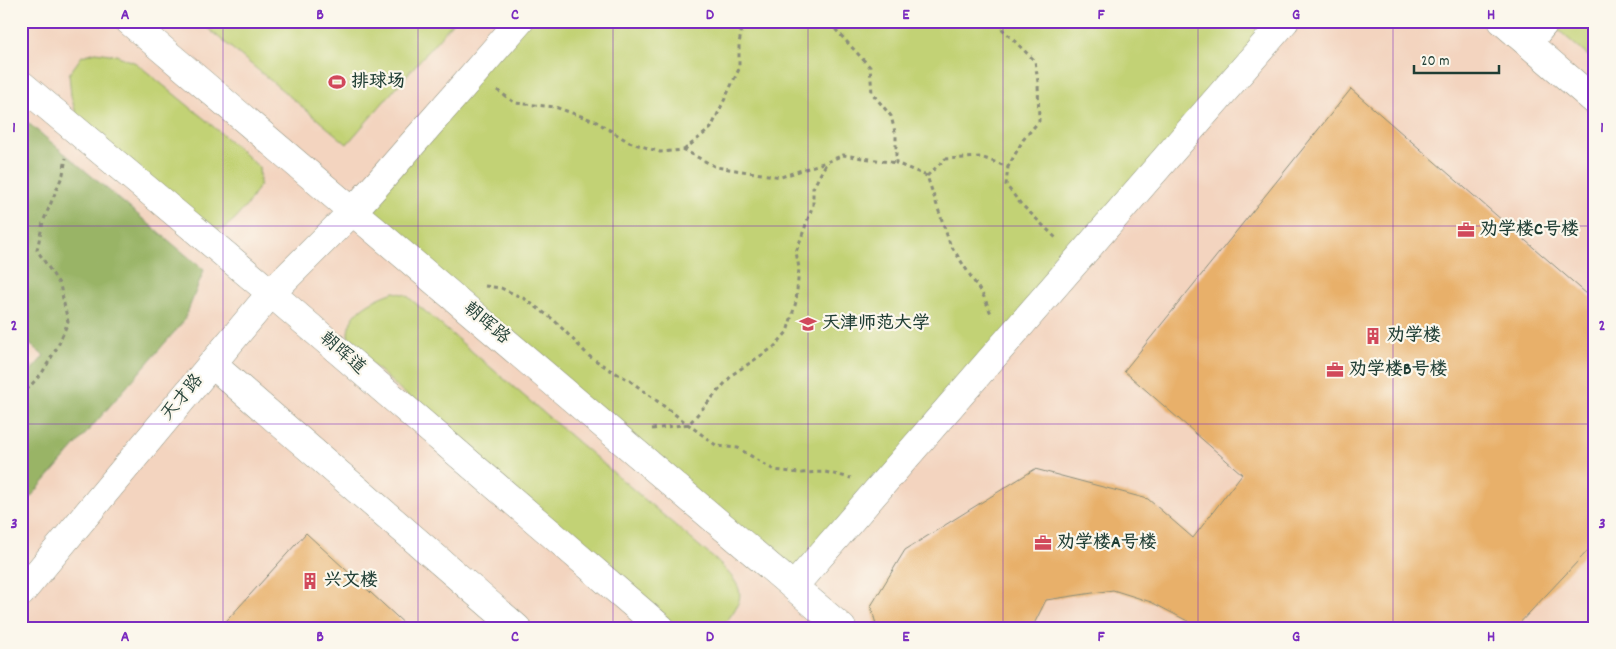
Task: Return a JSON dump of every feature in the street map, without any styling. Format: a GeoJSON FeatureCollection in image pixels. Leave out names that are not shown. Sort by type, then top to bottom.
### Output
{"type":"FeatureCollection","features":[{"type":"Feature","properties":{"kind":"street","name":"朝晖路"},"geometry":{"type":"LineString","coordinates":[[129,21],[794,586],[828,623]]}},
{"type":"Feature","properties":{"kind":"street","name":"天才路"},"geometry":{"type":"LineString","coordinates":[[21,593],[271,293],[353,211],[520,21]]}},
{"type":"Feature","properties":{"kind":"street"},"geometry":{"type":"LineString","coordinates":[[794,586],[1284,21]]}},
{"type":"Feature","properties":{"kind":"street"},"geometry":{"type":"LineString","coordinates":[[1528,43],[1546,21]]}},
{"type":"Feature","properties":{"kind":"street"},"geometry":{"type":"LineString","coordinates":[[1506,22],[1595,101]]}},
{"type":"Feature","properties":{"kind":"street","name":"朝晖道"},"geometry":{"type":"LineString","coordinates":[[21,84],[271,293],[661,628]]}},
{"type":"Feature","properties":{"kind":"street"},"geometry":{"type":"LineString","coordinates":[[212,364],[517,628]]}},
{"type":"Feature","properties":{"kind":"path"},"geometry":{"type":"LineString","coordinates":[[684,150],[711,128],[739,69],[739,44],[743,21]]}},
{"type":"Feature","properties":{"kind":"path"},"geometry":{"type":"LineString","coordinates":[[837,21],[836,30],[870,67],[872,93],[891,116],[896,136],[896,163]]}},
{"type":"Feature","properties":{"kind":"path"},"geometry":{"type":"LineString","coordinates":[[1003,21],[1001,28],[1035,61],[1038,82],[1039,120],[1023,140],[1008,166],[1006,185],[1020,203],[1078,259]]}},
{"type":"Feature","properties":{"kind":"path"},"geometry":{"type":"LineString","coordinates":[[473,74],[515,103],[556,107],[595,122],[629,142],[660,152],[684,150],[716,167],[781,177],[843,155],[896,163],[927,176],[950,244],[984,297],[1003,345]]}},
{"type":"Feature","properties":{"kind":"path"},"geometry":{"type":"LineString","coordinates":[[21,396],[42,373],[58,346],[68,322],[60,285],[37,250],[43,222],[63,174],[71,126]]}},
{"type":"Feature","properties":{"kind":"path"},"geometry":{"type":"LineString","coordinates":[[927,176],[945,159],[982,157],[1008,166]]}},
{"type":"Feature","properties":{"kind":"path"},"geometry":{"type":"LineString","coordinates":[[609,428],[637,431],[689,424],[734,374],[774,346],[787,332],[796,302],[799,268],[796,252],[812,205],[814,188],[827,162]]}},
{"type":"Feature","properties":{"kind":"path"},"geometry":{"type":"LineString","coordinates":[[484,285],[501,288],[525,299],[554,320],[589,356],[629,380],[717,446],[738,448],[774,470],[800,473],[825,472],[846,476],[877,490]]}},
{"type":"Feature","properties":{"kind":"shaded area","name":"天津师范大学"},"geometry":{"type":"Polygon","coordinates":[[[21,21],[1595,21],[1595,628],[21,628],[21,21]]]}},
{"type":"Feature","properties":{"kind":"green space","name":"排球场"},"geometry":{"type":"Polygon","coordinates":[[[199,21],[454,21],[347,144],[199,21]]]}},
{"type":"Feature","properties":{"kind":"green space"},"geometry":{"type":"Polygon","coordinates":[[[520,21],[1285,21],[794,586],[353,211],[520,21]]]}},
{"type":"Feature","properties":{"kind":"green space"},"geometry":{"type":"Polygon","coordinates":[[[1561,21],[1595,21],[1595,62],[1555,27],[1561,21]]]}},
{"type":"Feature","properties":{"kind":"green space"},"geometry":{"type":"Polygon","coordinates":[[[96,52],[116,55],[136,63],[207,121],[259,167],[260,184],[248,204],[223,229],[203,228],[79,124],[71,96],[69,74],[82,56],[96,52]]]}},
{"type":"Feature","properties":{"kind":"green space"},"geometry":{"type":"Polygon","coordinates":[[[21,117],[204,270],[184,321],[21,508],[21,382],[44,356],[21,337],[21,117]]]}},
{"type":"Feature","properties":{"kind":"green space"},"geometry":{"type":"Polygon","coordinates":[[[394,292],[406,295],[718,562],[734,580],[740,594],[735,609],[721,628],[670,628],[350,345],[348,333],[353,317],[365,306],[394,292]]]}},
{"type":"Feature","properties":{"kind":"green space"},"geometry":{"type":"Polygon","coordinates":[[[21,357],[32,366],[21,378],[21,357]]]}},
{"type":"Feature","properties":{"kind":"building","name":"劝学楼"},"geometry":{"type":"Polygon","coordinates":[[[1351,89],[1595,301],[1595,543],[1515,628],[1201,628],[1151,602],[1113,590],[1046,600],[1032,628],[877,628],[871,606],[905,550],[1035,469],[1148,499],[1193,538],[1242,474],[1124,371],[1351,89]]]}},
{"type":"Feature","properties":{"kind":"building","name":"兴文楼"},"geometry":{"type":"Polygon","coordinates":[[[306,533],[409,628],[220,628],[306,533]]]}},
{"type":"Feature","properties":{"kind":"place","name":"排球场"},"geometry":{"type":"Point","coordinates":[337,82]}},
{"type":"Feature","properties":{"kind":"place","name":"劝学楼C号楼"},"geometry":{"type":"Point","coordinates":[1466,230]}},
{"type":"Feature","properties":{"kind":"place","name":"天津师范大学"},"geometry":{"type":"Point","coordinates":[808,324]}},
{"type":"Feature","properties":{"kind":"place","name":"劝学楼"},"geometry":{"type":"Point","coordinates":[1373,336]}},
{"type":"Feature","properties":{"kind":"place","name":"劝学楼B号楼"},"geometry":{"type":"Point","coordinates":[1335,370]}},
{"type":"Feature","properties":{"kind":"place","name":"劝学楼A号楼"},"geometry":{"type":"Point","coordinates":[1043,543]}},
{"type":"Feature","properties":{"kind":"place","name":"兴文楼"},"geometry":{"type":"Point","coordinates":[310,581]}}]}
